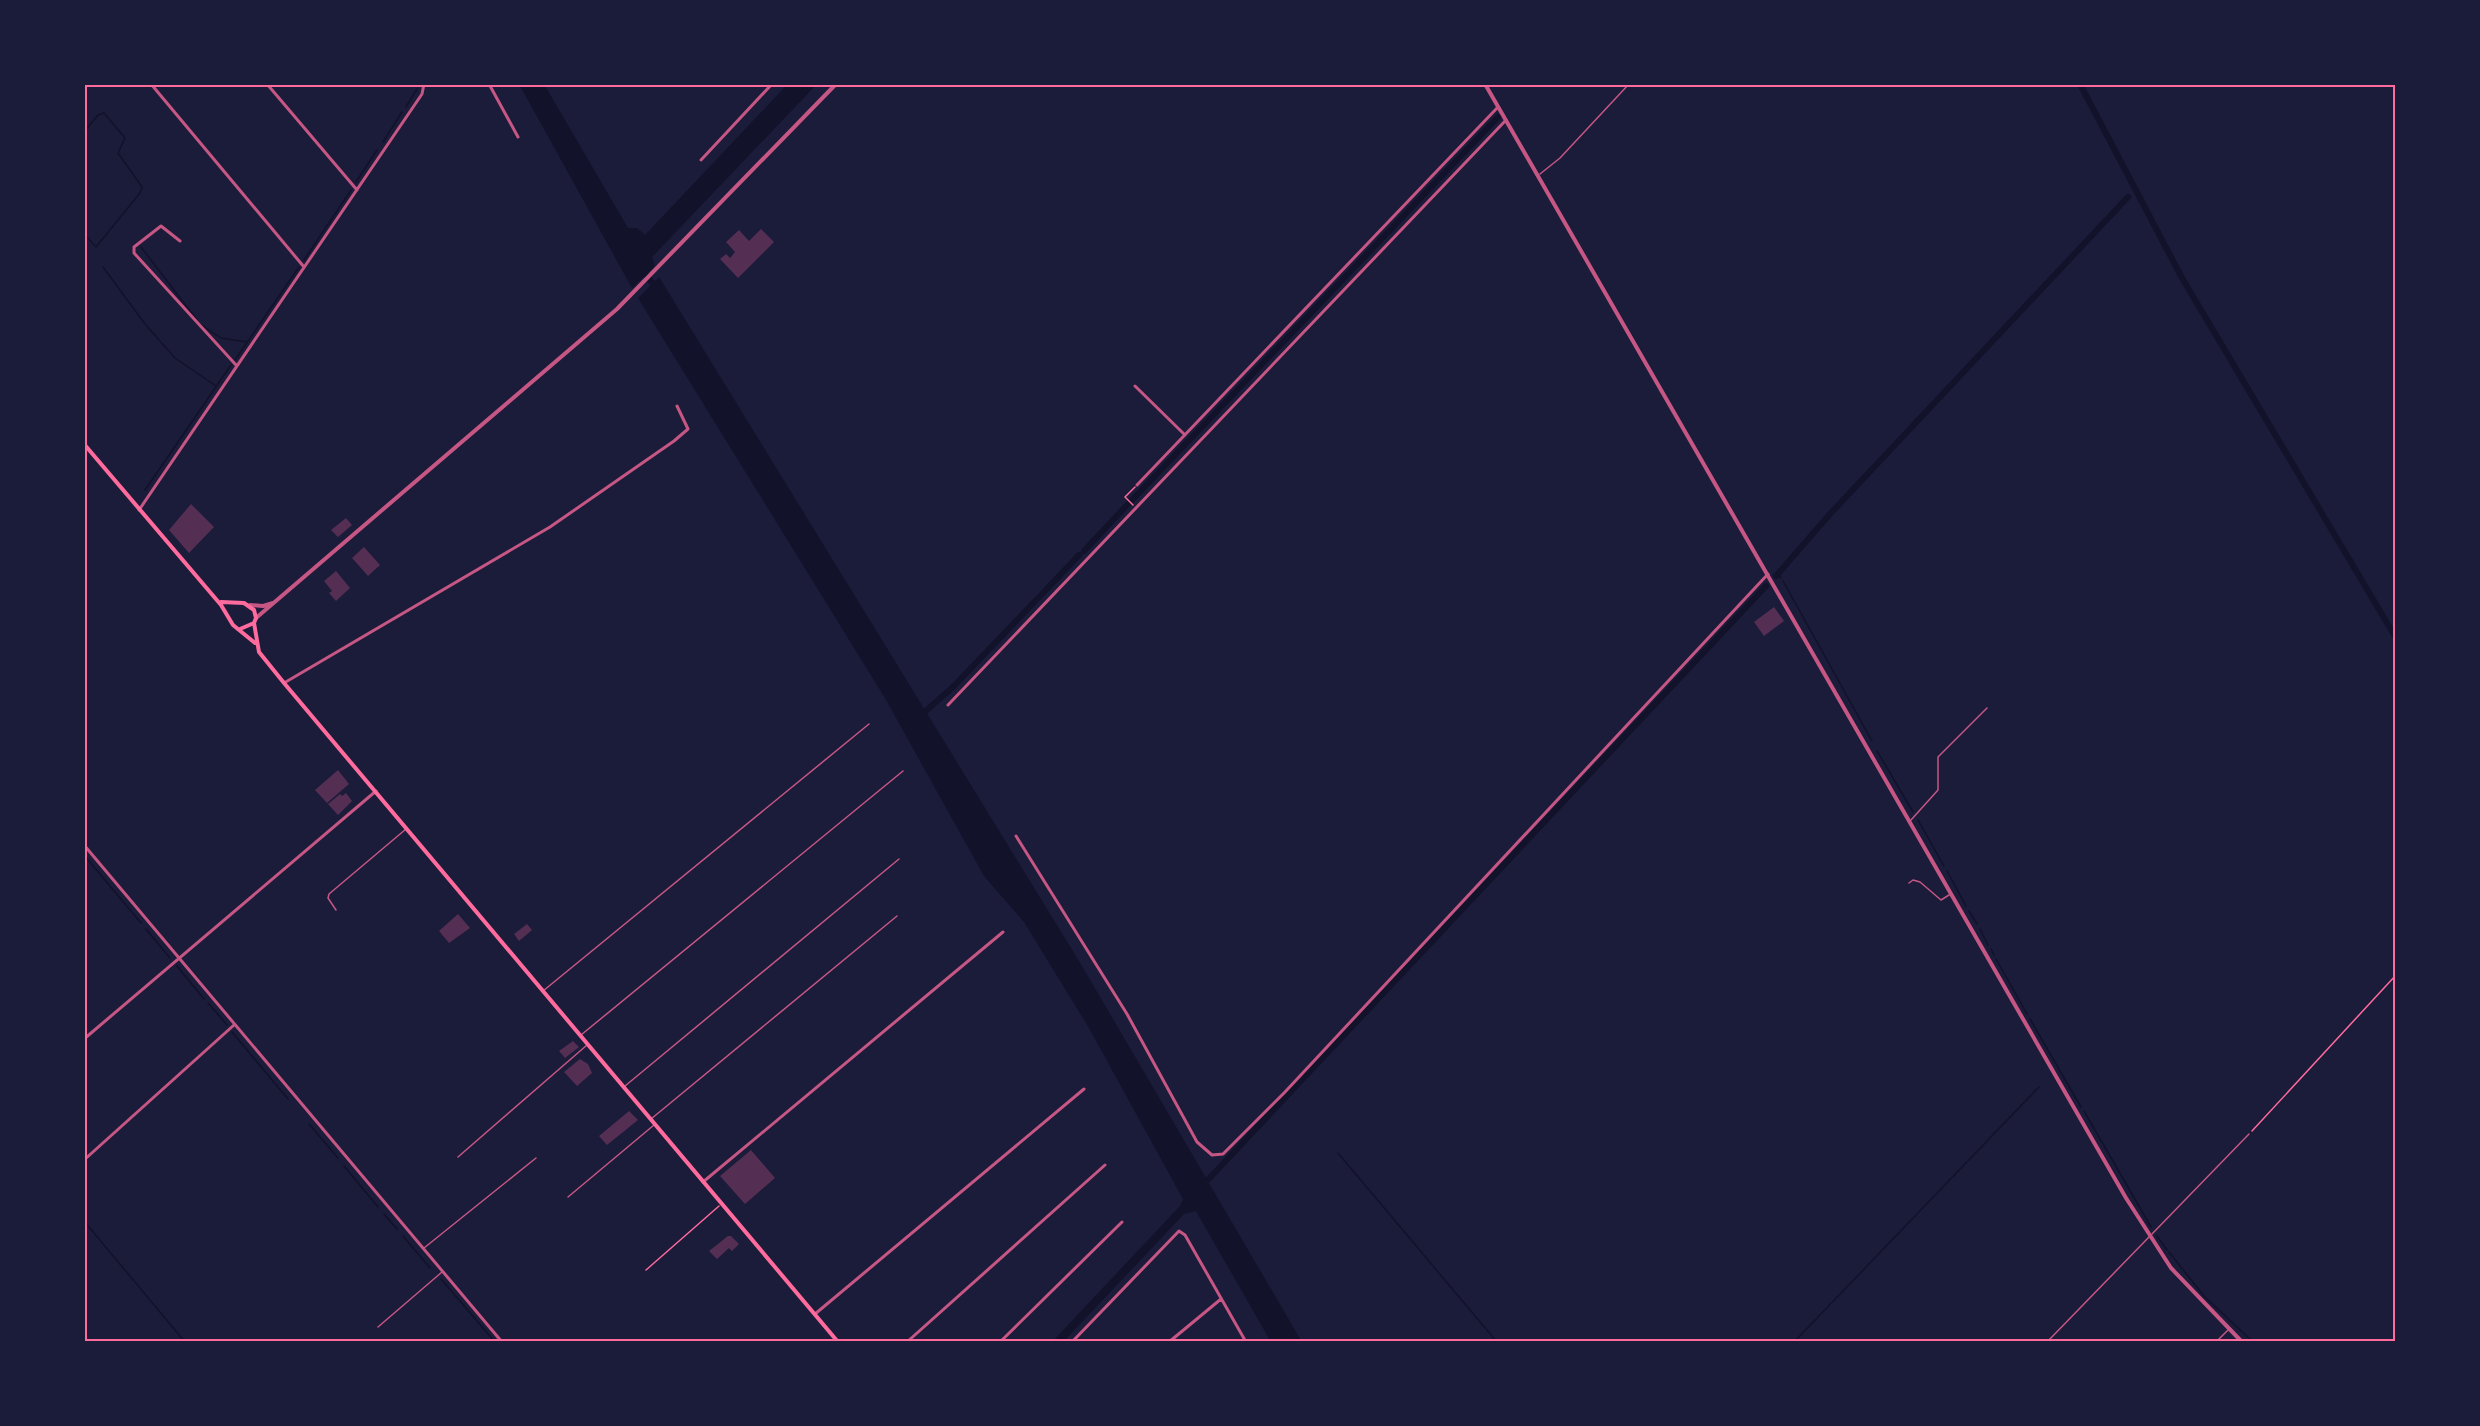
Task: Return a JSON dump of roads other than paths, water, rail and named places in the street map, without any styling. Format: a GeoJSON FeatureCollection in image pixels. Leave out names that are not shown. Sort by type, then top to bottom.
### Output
{"type":"FeatureCollection","features":[{"type":"Feature","properties":{"kind":"main road"},"geometry":{"type":"LineString","coordinates":[[84,444],[215,599],[234,625],[256,644],[284,683],[838,1342]]}},
{"type":"Feature","properties":{"kind":"main road"},"geometry":{"type":"LineString","coordinates":[[215,599],[225,604],[250,605],[256,618],[254,623],[256,644]]}},
{"type":"Feature","properties":{"kind":"main road"},"geometry":{"type":"LineString","coordinates":[[230,618],[231,610],[237,604]]}},
{"type":"Feature","properties":{"kind":"main road"},"geometry":{"type":"LineString","coordinates":[[240,629],[254,623]]}},
{"type":"Feature","properties":{"kind":"street"},"geometry":{"type":"LineString","coordinates":[[151,84],[304,267]]}},
{"type":"Feature","properties":{"kind":"street"},"geometry":{"type":"LineString","coordinates":[[267,84],[358,190]]}},
{"type":"Feature","properties":{"kind":"street"},"geometry":{"type":"LineString","coordinates":[[139,510],[236,365],[358,190],[422,94],[424,84]]}},
{"type":"Feature","properties":{"kind":"street"},"geometry":{"type":"LineString","coordinates":[[489,84],[518,137]]}},
{"type":"Feature","properties":{"kind":"street"},"geometry":{"type":"LineString","coordinates":[[701,160],[772,84]]}},
{"type":"Feature","properties":{"kind":"street"},"geometry":{"type":"LineString","coordinates":[[256,618],[279,601],[617,309],[836,84]]}},
{"type":"Feature","properties":{"kind":"street"},"geometry":{"type":"LineString","coordinates":[[1485,84],[2149,1236],[2186,1286],[2242,1342]]}},
{"type":"Feature","properties":{"kind":"street"},"geometry":{"type":"LineString","coordinates":[[1137,484],[1498,107]]}},
{"type":"Feature","properties":{"kind":"street"},"geometry":{"type":"LineString","coordinates":[[948,705],[1506,120]]}},
{"type":"Feature","properties":{"kind":"street"},"geometry":{"type":"LineString","coordinates":[[180,241],[160,226],[134,247],[134,253],[236,365]]}},
{"type":"Feature","properties":{"kind":"street"},"geometry":{"type":"LineString","coordinates":[[1135,386],[1185,435]]}},
{"type":"Feature","properties":{"kind":"street"},"geometry":{"type":"LineString","coordinates":[[284,683],[550,527],[668,446],[688,429],[677,406]]}},
{"type":"Feature","properties":{"kind":"street"},"geometry":{"type":"LineString","coordinates":[[1016,836],[1127,1014],[1197,1143],[1212,1155],[1223,1154],[1285,1092],[1768,573]]}},
{"type":"Feature","properties":{"kind":"street"},"geometry":{"type":"LineString","coordinates":[[250,605],[263,606],[279,601]]}},
{"type":"Feature","properties":{"kind":"street"},"geometry":{"type":"LineString","coordinates":[[84,1039],[376,791]]}},
{"type":"Feature","properties":{"kind":"street"},"geometry":{"type":"LineString","coordinates":[[84,845],[502,1342]]}},
{"type":"Feature","properties":{"kind":"street"},"geometry":{"type":"LineString","coordinates":[[703,1182],[1003,932]]}},
{"type":"Feature","properties":{"kind":"street"},"geometry":{"type":"LineString","coordinates":[[84,1160],[234,1024]]}},
{"type":"Feature","properties":{"kind":"street"},"geometry":{"type":"LineString","coordinates":[[815,1314],[1084,1089]]}},
{"type":"Feature","properties":{"kind":"street"},"geometry":{"type":"LineString","coordinates":[[907,1342],[1106,1166]]}},
{"type":"Feature","properties":{"kind":"street"},"geometry":{"type":"LineString","coordinates":[[1000,1342],[1122,1222]]}},
{"type":"Feature","properties":{"kind":"street"},"geometry":{"type":"LineString","coordinates":[[1072,1342],[1177,1232],[1185,1234],[1246,1342]]}},
{"type":"Feature","properties":{"kind":"street"},"geometry":{"type":"LineString","coordinates":[[1169,1342],[1222,1299]]}},
{"type":"Feature","properties":{"kind":"lane"},"geometry":{"type":"LineString","coordinates":[[1537,177],[1560,158],[1629,84]]}},
{"type":"Feature","properties":{"kind":"lane"},"geometry":{"type":"LineString","coordinates":[[1910,821],[1938,790],[1938,757],[1987,708]]}},
{"type":"Feature","properties":{"kind":"lane"},"geometry":{"type":"LineString","coordinates":[[543,991],[869,723]]}},
{"type":"Feature","properties":{"kind":"lane"},"geometry":{"type":"LineString","coordinates":[[580,1036],[903,771]]}},
{"type":"Feature","properties":{"kind":"lane"},"geometry":{"type":"LineString","coordinates":[[336,910],[328,898],[329,894],[406,828]]}},
{"type":"Feature","properties":{"kind":"lane"},"geometry":{"type":"LineString","coordinates":[[624,1087],[899,859]]}},
{"type":"Feature","properties":{"kind":"lane"},"geometry":{"type":"LineString","coordinates":[[1909,883],[1913,880],[1920,882],[1941,900],[1952,893]]}},
{"type":"Feature","properties":{"kind":"lane"},"geometry":{"type":"LineString","coordinates":[[651,1119],[897,916]]}},
{"type":"Feature","properties":{"kind":"lane"},"geometry":{"type":"LineString","coordinates":[[458,1157],[588,1044]]}},
{"type":"Feature","properties":{"kind":"lane"},"geometry":{"type":"LineString","coordinates":[[568,1197],[655,1125]]}},
{"type":"Feature","properties":{"kind":"lane"},"geometry":{"type":"LineString","coordinates":[[2047,1342],[2249,1134]]}},
{"type":"Feature","properties":{"kind":"lane"},"geometry":{"type":"LineString","coordinates":[[423,1249],[536,1158]]}},
{"type":"Feature","properties":{"kind":"lane"},"geometry":{"type":"LineString","coordinates":[[378,1327],[443,1272]]}},
{"type":"Feature","properties":{"kind":"lane"},"geometry":{"type":"LineString","coordinates":[[2216,1342],[2228,1329]]}},
{"type":"Feature","properties":{"kind":"waterway"},"geometry":{"type":"LineString","coordinates":[[2080,84],[2182,278],[2396,638]]}},
{"type":"Feature","properties":{"kind":"waterway"},"geometry":{"type":"LineString","coordinates":[[406,107],[417,89]]}},
{"type":"Feature","properties":{"kind":"waterway"},"geometry":{"type":"LineString","coordinates":[[383,142],[402,112]]}},
{"type":"Feature","properties":{"kind":"waterway"},"geometry":{"type":"LineString","coordinates":[[84,132],[98,115],[104,113],[125,138],[118,153],[142,187],[140,193],[96,247],[87,237],[84,239]]}},
{"type":"Feature","properties":{"kind":"waterway"},"geometry":{"type":"LineString","coordinates":[[1132,500],[1498,117]]}},
{"type":"Feature","properties":{"kind":"waterway"},"geometry":{"type":"LineString","coordinates":[[356,182],[377,150]]}},
{"type":"Feature","properties":{"kind":"waterway"},"geometry":{"type":"LineString","coordinates":[[304,260],[351,190]]}},
{"type":"Feature","properties":{"kind":"waterway"},"geometry":{"type":"LineString","coordinates":[[1776,576],[1830,514],[2128,197]]}},
{"type":"Feature","properties":{"kind":"waterway"},"geometry":{"type":"LineString","coordinates":[[141,247],[197,320]]}},
{"type":"Feature","properties":{"kind":"waterway"},"geometry":{"type":"LineString","coordinates":[[103,267],[145,324],[175,358],[216,386]]}},
{"type":"Feature","properties":{"kind":"waterway"},"geometry":{"type":"LineString","coordinates":[[235,360],[299,267]]}},
{"type":"Feature","properties":{"kind":"waterway"},"geometry":{"type":"LineString","coordinates":[[642,268],[657,290]]}},
{"type":"Feature","properties":{"kind":"waterway"},"geometry":{"type":"LineString","coordinates":[[200,324],[221,338],[247,342]]}},
{"type":"Feature","properties":{"kind":"waterway"},"geometry":{"type":"LineString","coordinates":[[145,490],[231,365]]}},
{"type":"Feature","properties":{"kind":"waterway"},"geometry":{"type":"LineString","coordinates":[[1084,551],[1128,504]]}},
{"type":"Feature","properties":{"kind":"waterway"},"geometry":{"type":"LineString","coordinates":[[1042,594],[1079,555]]}},
{"type":"Feature","properties":{"kind":"waterway"},"geometry":{"type":"LineString","coordinates":[[1778,573],[1781,578]]}},
{"type":"Feature","properties":{"kind":"waterway"},"geometry":{"type":"LineString","coordinates":[[1783,581],[1872,741]]}},
{"type":"Feature","properties":{"kind":"waterway"},"geometry":{"type":"LineString","coordinates":[[1203,1185],[1766,586]]}},
{"type":"Feature","properties":{"kind":"waterway"},"geometry":{"type":"LineString","coordinates":[[919,717],[953,687],[1039,597]]}},
{"type":"Feature","properties":{"kind":"waterway"},"geometry":{"type":"LineString","coordinates":[[1877,751],[1913,812]]}},
{"type":"Feature","properties":{"kind":"waterway"},"geometry":{"type":"LineString","coordinates":[[1918,820],[1944,866]]}},
{"type":"Feature","properties":{"kind":"waterway"},"geometry":{"type":"LineString","coordinates":[[84,855],[141,923]]}},
{"type":"Feature","properties":{"kind":"waterway"},"geometry":{"type":"LineString","coordinates":[[1947,871],[1966,906]]}},
{"type":"Feature","properties":{"kind":"waterway"},"geometry":{"type":"LineString","coordinates":[[1969,911],[1977,924]]}},
{"type":"Feature","properties":{"kind":"waterway"},"geometry":{"type":"LineString","coordinates":[[146,929],[170,958]]}},
{"type":"Feature","properties":{"kind":"waterway"},"geometry":{"type":"LineString","coordinates":[[1980,929],[1988,945]]}},
{"type":"Feature","properties":{"kind":"waterway"},"geometry":{"type":"LineString","coordinates":[[1991,949],[1994,955]]}},
{"type":"Feature","properties":{"kind":"waterway"},"geometry":{"type":"LineString","coordinates":[[1996,959],[2027,1014]]}},
{"type":"Feature","properties":{"kind":"waterway"},"geometry":{"type":"LineString","coordinates":[[177,966],[204,999]]}},
{"type":"Feature","properties":{"kind":"waterway"},"geometry":{"type":"LineString","coordinates":[[208,1003],[227,1025]]}},
{"type":"Feature","properties":{"kind":"waterway"},"geometry":{"type":"LineString","coordinates":[[2030,1019],[2081,1107]]}},
{"type":"Feature","properties":{"kind":"waterway"},"geometry":{"type":"LineString","coordinates":[[232,1032],[288,1099]]}},
{"type":"Feature","properties":{"kind":"waterway"},"geometry":{"type":"LineString","coordinates":[[1794,1342],[2039,1087]]}},
{"type":"Feature","properties":{"kind":"waterway"},"geometry":{"type":"LineString","coordinates":[[2084,1111],[2151,1227]]}},
{"type":"Feature","properties":{"kind":"waterway"},"geometry":{"type":"LineString","coordinates":[[309,1124],[338,1158]]}},
{"type":"Feature","properties":{"kind":"waterway"},"geometry":{"type":"LineString","coordinates":[[1338,1153],[1497,1342]]}},
{"type":"Feature","properties":{"kind":"waterway"},"geometry":{"type":"LineString","coordinates":[[344,1166],[378,1207]]}},
{"type":"Feature","properties":{"kind":"waterway"},"geometry":{"type":"LineString","coordinates":[[384,1214],[397,1229]]}},
{"type":"Feature","properties":{"kind":"waterway"},"geometry":{"type":"LineString","coordinates":[[84,1221],[185,1342]]}},
{"type":"Feature","properties":{"kind":"waterway"},"geometry":{"type":"LineString","coordinates":[[403,1236],[430,1268]]}},
{"type":"Feature","properties":{"kind":"waterway"},"geometry":{"type":"LineString","coordinates":[[2157,1236],[2167,1250]]}},
{"type":"Feature","properties":{"kind":"waterway"},"geometry":{"type":"LineString","coordinates":[[2169,1252],[2204,1296],[2253,1342]]}},
{"type":"Feature","properties":{"kind":"waterway"},"geometry":{"type":"LineString","coordinates":[[441,1279],[495,1342]]}}]}
